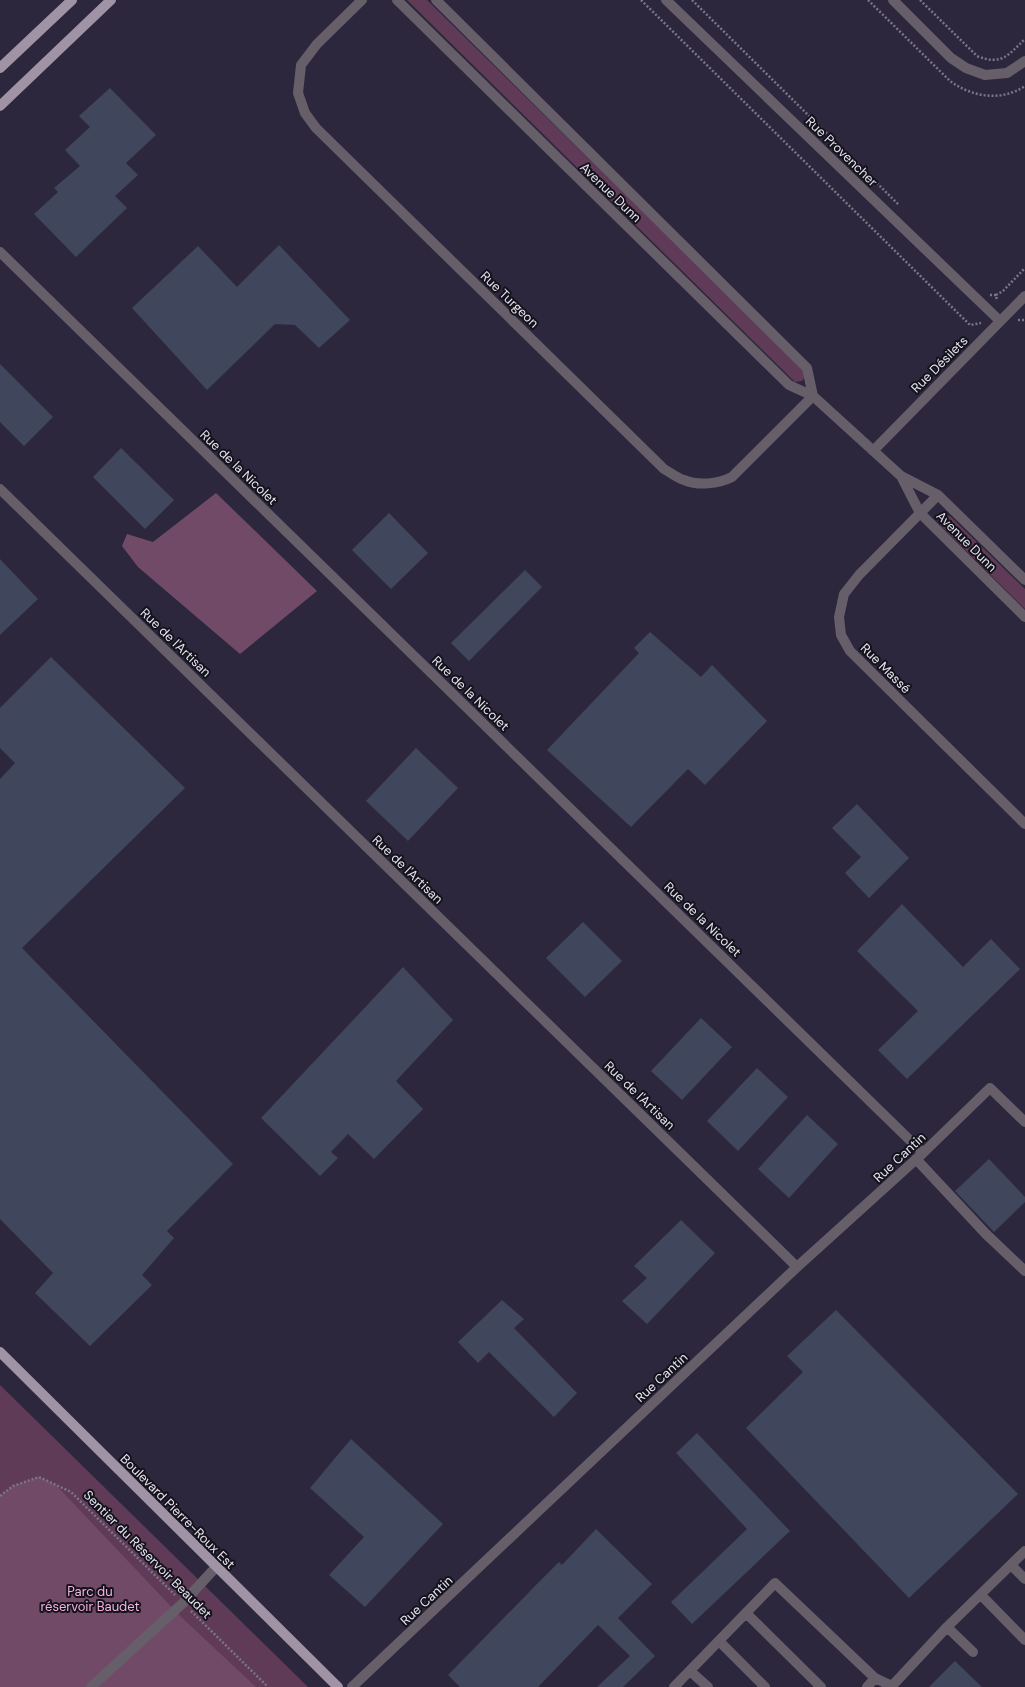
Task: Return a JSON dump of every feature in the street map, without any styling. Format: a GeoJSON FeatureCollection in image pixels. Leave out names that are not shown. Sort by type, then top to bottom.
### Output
{"type":"FeatureCollection","features":[{"type":"Feature","properties":{"kind":"main road"},"geometry":{"type":"LineString","coordinates":[[0,68],[72,0]]}},
{"type":"Feature","properties":{"kind":"main road"},"geometry":{"type":"LineString","coordinates":[[0,106],[111,0]]}},
{"type":"Feature","properties":{"kind":"main road","name":"Boulevard Pierre-Roux Est"},"geometry":{"type":"LineString","coordinates":[[0,1352],[338,1687]]}},
{"type":"Feature","properties":{"kind":"street","name":"Rue Turgeon"},"geometry":{"type":"LineString","coordinates":[[362,0],[317,44],[302,64],[298,93],[305,113],[316,128],[664,469],[685,481],[711,484],[725,481],[732,477],[813,396]]}},
{"type":"Feature","properties":{"kind":"street","name":"Avenue Dunn"},"geometry":{"type":"LineString","coordinates":[[397,0],[789,385],[813,396],[900,476],[938,495],[1025,580]]}},
{"type":"Feature","properties":{"kind":"street","name":"Avenue Dunn"},"geometry":{"type":"LineString","coordinates":[[436,0],[807,368],[813,396]]}},
{"type":"Feature","properties":{"kind":"street","name":"Rue Provencher"},"geometry":{"type":"LineString","coordinates":[[666,0],[1000,321]]}},
{"type":"Feature","properties":{"kind":"street"},"geometry":{"type":"LineString","coordinates":[[893,0],[951,58],[966,68],[985,75],[1007,73],[1025,61]]}},
{"type":"Feature","properties":{"kind":"street","name":"Rue de la Nicolet"},"geometry":{"type":"LineString","coordinates":[[0,252],[919,1156],[986,1234],[1025,1271]]}},
{"type":"Feature","properties":{"kind":"street","name":"Rue Désilets"},"geometry":{"type":"LineString","coordinates":[[873,451],[1025,296]]}},
{"type":"Feature","properties":{"kind":"street","name":"Avenue Dunn"},"geometry":{"type":"LineString","coordinates":[[900,476],[920,513],[1025,617]]}},
{"type":"Feature","properties":{"kind":"street","name":"Rue de l'Artisan"},"geometry":{"type":"LineString","coordinates":[[0,489],[798,1267]]}},
{"type":"Feature","properties":{"kind":"street","name":"Rue Massé"},"geometry":{"type":"LineString","coordinates":[[938,495],[859,575],[844,594],[839,617],[841,635],[850,652],[1025,824]]}},
{"type":"Feature","properties":{"kind":"street","name":"Rue Cantin"},"geometry":{"type":"LineString","coordinates":[[352,1687],[990,1088],[1025,1122]]}},
{"type":"Feature","properties":{"kind":"street"},"geometry":{"type":"LineString","coordinates":[[674,1687],[775,1583],[875,1678],[892,1686],[947,1627],[1025,1551]]}},
{"type":"Feature","properties":{"kind":"street"},"geometry":{"type":"LineString","coordinates":[[1011,1565],[1025,1579]]}},
{"type":"Feature","properties":{"kind":"street"},"geometry":{"type":"LineString","coordinates":[[91,1687],[183,1603],[216,1567]]}},
{"type":"Feature","properties":{"kind":"street"},"geometry":{"type":"LineString","coordinates":[[980,1595],[1025,1640]]}},
{"type":"Feature","properties":{"kind":"street"},"geometry":{"type":"LineString","coordinates":[[746,1614],[821,1687]]}},
{"type":"Feature","properties":{"kind":"street"},"geometry":{"type":"LineString","coordinates":[[947,1627],[973,1652]]}},
{"type":"Feature","properties":{"kind":"street"},"geometry":{"type":"LineString","coordinates":[[719,1641],[765,1687]]}},
{"type":"Feature","properties":{"kind":"street"},"geometry":{"type":"LineString","coordinates":[[690,1671],[708,1687]]}},
{"type":"Feature","properties":{"kind":"street"},"geometry":{"type":"LineString","coordinates":[[867,1687],[875,1678]]}},
{"type":"Feature","properties":{"kind":"path"},"geometry":{"type":"LineString","coordinates":[[920,0],[977,56],[986,59],[999,60],[1006,57],[1025,39]]}},
{"type":"Feature","properties":{"kind":"path"},"geometry":{"type":"LineString","coordinates":[[996,295],[1003,291],[1025,268]]}},
{"type":"Feature","properties":{"kind":"path","name":"Sentier du Réservoir Beaudet"},"geometry":{"type":"LineString","coordinates":[[0,1496],[13,1486],[39,1477],[71,1492],[268,1687]]}},
{"type":"Feature","properties":{"kind":"green space"},"geometry":{"type":"Polygon","coordinates":[[[407,0],[427,0],[805,371],[805,377],[802,381],[795,382],[407,0]]]}},
{"type":"Feature","properties":{"kind":"green space"},"geometry":{"type":"Polygon","coordinates":[[[216,493],[317,591],[240,654],[138,567],[122,546],[127,534],[153,542],[216,493]]]}},
{"type":"Feature","properties":{"kind":"green space"},"geometry":{"type":"Polygon","coordinates":[[[943,516],[950,516],[1025,589],[1025,609],[940,525],[940,519],[943,516]]]}},
{"type":"Feature","properties":{"kind":"green space","name":"Parc du réservoir Baudet"},"geometry":{"type":"Polygon","coordinates":[[[0,1385],[308,1687],[0,1687],[0,1385]]]}},
{"type":"Feature","properties":{"kind":"green space","name":"Parc du réservoir Baudet"},"geometry":{"type":"Polygon","coordinates":[[[39,1477],[56,1485],[179,1615],[256,1687],[0,1687],[0,1496],[13,1486],[39,1477]]]}},
{"type":"Feature","properties":{"kind":"building"},"geometry":{"type":"Polygon","coordinates":[[[110,88],[156,135],[126,163],[138,175],[115,196],[127,208],[76,257],[34,214],[58,192],[54,188],[80,166],[65,150],[90,127],[79,116],[110,88]]]}},
{"type":"Feature","properties":{"kind":"building"},"geometry":{"type":"Polygon","coordinates":[[[279,245],[350,320],[319,348],[295,325],[275,324],[207,390],[132,308],[198,246],[237,287],[279,245]]]}},
{"type":"Feature","properties":{"kind":"building"},"geometry":{"type":"Polygon","coordinates":[[[0,364],[53,417],[24,446],[0,422],[0,364]]]}},
{"type":"Feature","properties":{"kind":"building"},"geometry":{"type":"Polygon","coordinates":[[[121,448],[174,500],[145,529],[93,477],[121,448]]]}},
{"type":"Feature","properties":{"kind":"building"},"geometry":{"type":"Polygon","coordinates":[[[389,513],[428,553],[391,589],[352,550],[389,513]]]}},
{"type":"Feature","properties":{"kind":"building"},"geometry":{"type":"Polygon","coordinates":[[[0,559],[38,599],[0,635],[0,559]]]}},
{"type":"Feature","properties":{"kind":"building"},"geometry":{"type":"Polygon","coordinates":[[[525,570],[542,587],[469,661],[451,643],[525,570]]]}},
{"type":"Feature","properties":{"kind":"building"},"geometry":{"type":"Polygon","coordinates":[[[650,632],[701,677],[712,665],[767,721],[705,785],[688,769],[631,827],[547,750],[639,653],[634,648],[650,632]]]}},
{"type":"Feature","properties":{"kind":"building"},"geometry":{"type":"Polygon","coordinates":[[[51,657],[185,788],[22,948],[233,1164],[167,1231],[174,1238],[142,1275],[152,1285],[90,1346],[35,1293],[53,1273],[0,1219],[0,779],[15,763],[0,748],[0,708],[51,657]]]}},
{"type":"Feature","properties":{"kind":"building"},"geometry":{"type":"Polygon","coordinates":[[[416,748],[458,788],[408,841],[366,801],[416,748]]]}},
{"type":"Feature","properties":{"kind":"building"},"geometry":{"type":"Polygon","coordinates":[[[857,804],[909,858],[869,898],[845,873],[861,857],[832,828],[857,804]]]}},
{"type":"Feature","properties":{"kind":"building"},"geometry":{"type":"Polygon","coordinates":[[[902,904],[963,967],[991,939],[1020,969],[907,1079],[878,1050],[918,1011],[857,951],[902,904]]]}},
{"type":"Feature","properties":{"kind":"building"},"geometry":{"type":"Polygon","coordinates":[[[583,922],[622,961],[585,997],[546,958],[583,922]]]}},
{"type":"Feature","properties":{"kind":"building"},"geometry":{"type":"Polygon","coordinates":[[[403,967],[453,1020],[396,1081],[423,1109],[374,1159],[348,1134],[331,1152],[338,1158],[320,1176],[261,1118],[403,967]]]}},
{"type":"Feature","properties":{"kind":"building"},"geometry":{"type":"Polygon","coordinates":[[[701,1018],[732,1047],[682,1100],[651,1071],[701,1018]]]}},
{"type":"Feature","properties":{"kind":"building"},"geometry":{"type":"Polygon","coordinates":[[[757,1068],[788,1097],[738,1151],[707,1121],[757,1068]]]}},
{"type":"Feature","properties":{"kind":"building"},"geometry":{"type":"Polygon","coordinates":[[[807,1115],[838,1144],[789,1198],[758,1169],[807,1115]]]}},
{"type":"Feature","properties":{"kind":"building"},"geometry":{"type":"Polygon","coordinates":[[[989,1159],[1025,1197],[1025,1202],[994,1232],[955,1191],[989,1159]]]}},
{"type":"Feature","properties":{"kind":"building"},"geometry":{"type":"Polygon","coordinates":[[[681,1220],[715,1253],[647,1324],[622,1301],[647,1278],[634,1266],[681,1220]]]}},
{"type":"Feature","properties":{"kind":"building"},"geometry":{"type":"Polygon","coordinates":[[[502,1300],[524,1319],[514,1328],[577,1393],[554,1417],[489,1352],[478,1363],[458,1342],[502,1300]]]}},
{"type":"Feature","properties":{"kind":"building"},"geometry":{"type":"Polygon","coordinates":[[[836,1310],[1018,1494],[909,1598],[746,1428],[803,1372],[787,1356],[836,1310]]]}},
{"type":"Feature","properties":{"kind":"building"},"geometry":{"type":"Polygon","coordinates":[[[697,1433],[790,1531],[692,1624],[671,1602],[747,1529],[676,1453],[697,1433]]]}},
{"type":"Feature","properties":{"kind":"building"},"geometry":{"type":"Polygon","coordinates":[[[351,1439],[443,1524],[365,1607],[329,1575],[364,1537],[310,1488],[351,1439]]]}},
{"type":"Feature","properties":{"kind":"building"},"geometry":{"type":"Polygon","coordinates":[[[596,1529],[652,1584],[618,1618],[655,1656],[623,1687],[597,1687],[630,1656],[598,1625],[538,1687],[460,1687],[448,1675],[559,1562],[562,1565],[596,1529]]]}},
{"type":"Feature","properties":{"kind":"building"},"geometry":{"type":"Polygon","coordinates":[[[955,1661],[982,1687],[929,1687],[955,1661]]]}}]}
